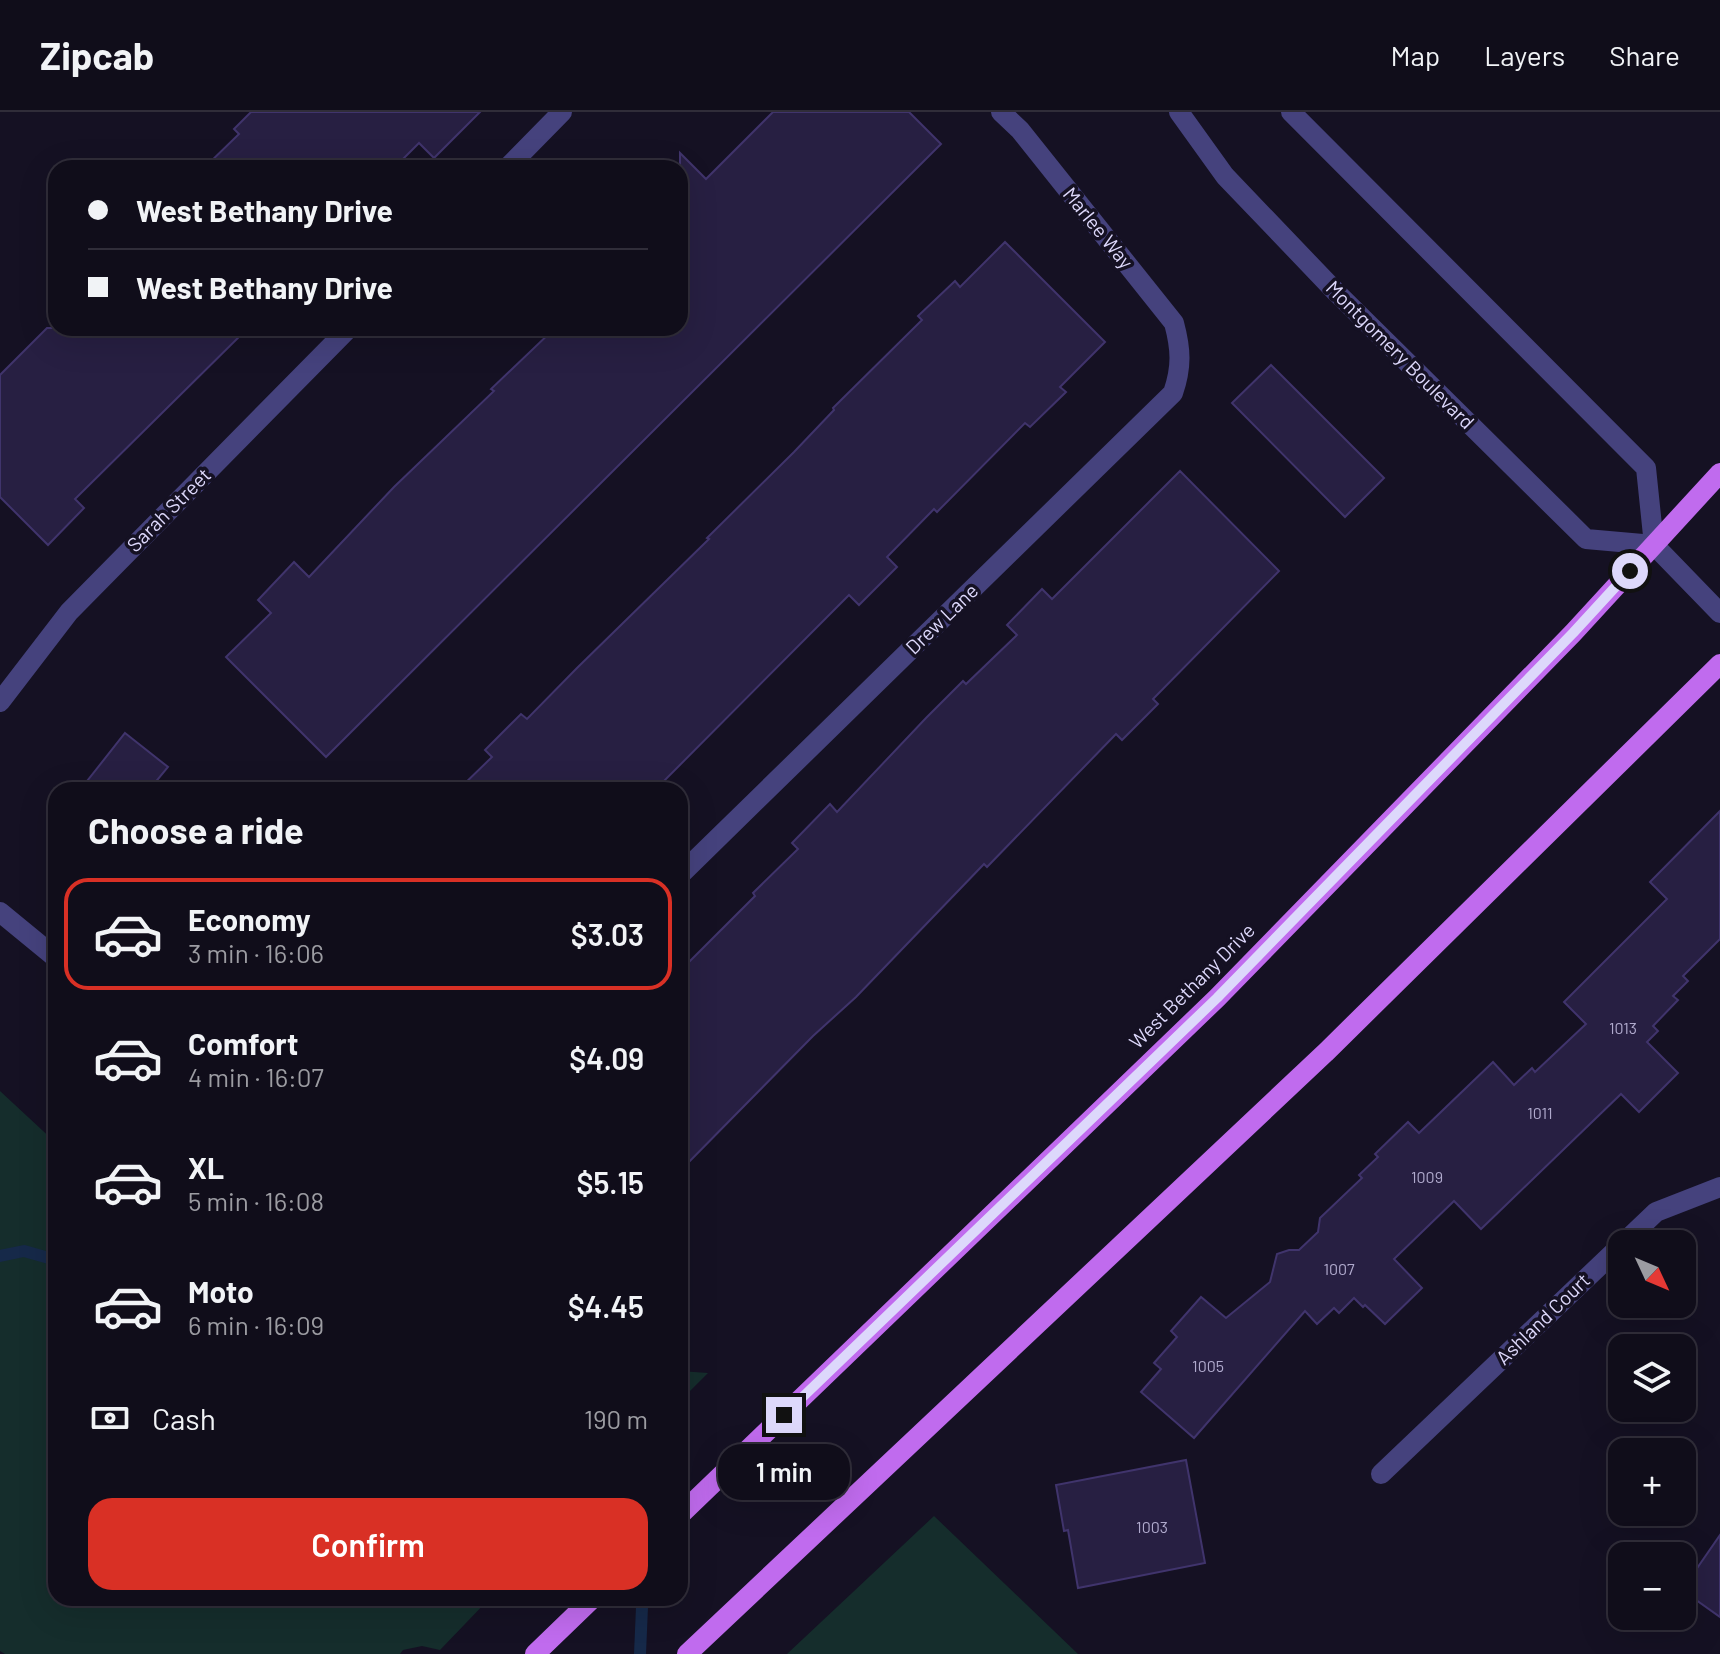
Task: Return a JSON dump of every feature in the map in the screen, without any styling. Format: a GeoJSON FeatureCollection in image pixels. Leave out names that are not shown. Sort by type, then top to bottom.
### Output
{"type":"FeatureCollection","features":[{"type":"Feature","properties":{"kind":"main road","name":"West Bethany Drive"},"geometry":{"type":"LineString","coordinates":[[688,1507],[1217,998],[1573,633],[1720,473]]}},
{"type":"Feature","properties":{"kind":"main road"},"geometry":{"type":"LineString","coordinates":[[687,1654],[1325,1053],[1720,664]]}},
{"type":"Feature","properties":{"kind":"main road"},"geometry":{"type":"LineString","coordinates":[[535,1654],[585,1606]]}},
{"type":"Feature","properties":{"kind":"street"},"geometry":{"type":"LineString","coordinates":[[515,160],[562,112]]}},
{"type":"Feature","properties":{"kind":"street","name":"Marlee Way"},"geometry":{"type":"LineString","coordinates":[[1001,112],[1020,130],[1174,323],[1182,352]]}},
{"type":"Feature","properties":{"kind":"street","name":"Montgomery Boulevard"},"geometry":{"type":"LineString","coordinates":[[1179,112],[1225,176],[1336,292],[1586,539],[1654,545]]}},
{"type":"Feature","properties":{"kind":"street"},"geometry":{"type":"LineString","coordinates":[[1291,112],[1646,468],[1654,545],[1720,613]]}},
{"type":"Feature","properties":{"kind":"street","name":"Sarah Street"},"geometry":{"type":"LineString","coordinates":[[0,702],[69,612],[341,336]]}},
{"type":"Feature","properties":{"kind":"street","name":"Drew Lane"},"geometry":{"type":"LineString","coordinates":[[688,867],[1173,393],[1180,374],[1182,352]]}},
{"type":"Feature","properties":{"kind":"street"},"geometry":{"type":"LineString","coordinates":[[0,912],[48,951]]}},
{"type":"Feature","properties":{"kind":"street","name":"Ashland Court"},"geometry":{"type":"LineString","coordinates":[[1381,1474],[1656,1212],[1720,1187]]}},
{"type":"Feature","properties":{"kind":"green space"},"geometry":{"type":"Polygon","coordinates":[[[0,1091],[48,1136],[48,1606],[482,1606],[440,1650],[422,1646],[403,1650],[400,1654],[5,1654],[0,1651],[0,1091]]]}},
{"type":"Feature","properties":{"kind":"green space"},"geometry":{"type":"Polygon","coordinates":[[[688,1372],[708,1373],[688,1393],[688,1372]]]}},
{"type":"Feature","properties":{"kind":"green space"},"geometry":{"type":"Polygon","coordinates":[[[934,1516],[1078,1654],[787,1654],[934,1516]]]}},
{"type":"Feature","properties":{"kind":"building"},"geometry":{"type":"Polygon","coordinates":[[[251,112],[480,112],[434,158],[419,143],[402,160],[212,160],[239,134],[234,129],[251,112]]]}},
{"type":"Feature","properties":{"kind":"building"},"geometry":{"type":"Polygon","coordinates":[[[773,112],[909,112],[941,144],[326,757],[226,657],[271,613],[258,600],[294,562],[309,577],[394,487],[547,336],[688,336],[688,161],[706,179],[773,112]]]}},
{"type":"Feature","properties":{"kind":"building"},"geometry":{"type":"Polygon","coordinates":[[[1005,242],[1105,342],[1060,387],[1066,392],[1030,427],[1025,423],[937,512],[934,509],[887,557],[897,567],[859,605],[849,595],[663,782],[466,782],[492,757],[485,750],[521,714],[527,719],[709,539],[833,408],[922,320],[918,316],[955,281],[960,287],[1005,242]]]}},
{"type":"Feature","properties":{"kind":"building"},"geometry":{"type":"Polygon","coordinates":[[[47,328],[48,336],[240,336],[75,499],[84,508],[48,545],[0,497],[0,375],[47,328]]]}},
{"type":"Feature","properties":{"kind":"building"},"geometry":{"type":"Polygon","coordinates":[[[1271,365],[1384,478],[1345,517],[1232,403],[1271,365]]]}},
{"type":"Feature","properties":{"kind":"building"},"geometry":{"type":"Polygon","coordinates":[[[1180,471],[1279,571],[1153,699],[1158,704],[1122,740],[1116,734],[987,867],[984,864],[856,997],[813,1036],[688,1163],[688,963],[798,849],[792,843],[830,804],[837,812],[963,681],[966,684],[1017,635],[1007,625],[1042,589],[1052,599],[1180,471]]]}},
{"type":"Feature","properties":{"kind":"building"},"geometry":{"type":"Polygon","coordinates":[[[125,733],[168,767],[156,782],[86,782],[125,733]]]}},
{"type":"Feature","properties":{"kind":"building"},"geometry":{"type":"Polygon","coordinates":[[[1720,811],[1720,939],[1683,976],[1688,981],[1673,996],[1678,1000],[1653,1026],[1658,1031],[1647,1042],[1678,1073],[1639,1112],[1621,1094],[1481,1229],[1454,1201],[1394,1259],[1422,1288],[1385,1324],[1354,1298],[1339,1313],[1334,1308],[1317,1324],[1305,1311],[1194,1438],[1141,1392],[1161,1369],[1154,1363],[1177,1337],[1171,1331],[1201,1297],[1226,1318],[1270,1282],[1277,1254],[1299,1250],[1318,1232],[1320,1218],[1362,1178],[1359,1175],[1378,1157],[1375,1154],[1408,1122],[1419,1133],[1493,1062],[1514,1085],[1532,1068],[1535,1072],[1586,1024],[1564,1002],[1667,899],[1650,882],[1720,811]]]}},
{"type":"Feature","properties":{"kind":"building"},"geometry":{"type":"Polygon","coordinates":[[[1186,1460],[1205,1563],[1078,1588],[1056,1485],[1186,1460]]]}},
{"type":"Feature","properties":{"kind":"building"},"geometry":{"type":"Polygon","coordinates":[[[1720,1535],[1720,1617],[1696,1600],[1696,1570],[1720,1535]]]}},
{"type":"Feature","properties":{"kind":"waterway"},"geometry":{"type":"LineString","coordinates":[[0,1256],[24,1251],[48,1258]]}},
{"type":"Feature","properties":{"kind":"waterway"},"geometry":{"type":"LineString","coordinates":[[640,1654],[641,1606]]}},
{"type":"Feature","properties":{"kind":"route"},"geometry":{"type":"LineString","coordinates":[[784,1415],[1217,998],[1630,571]]}}]}
